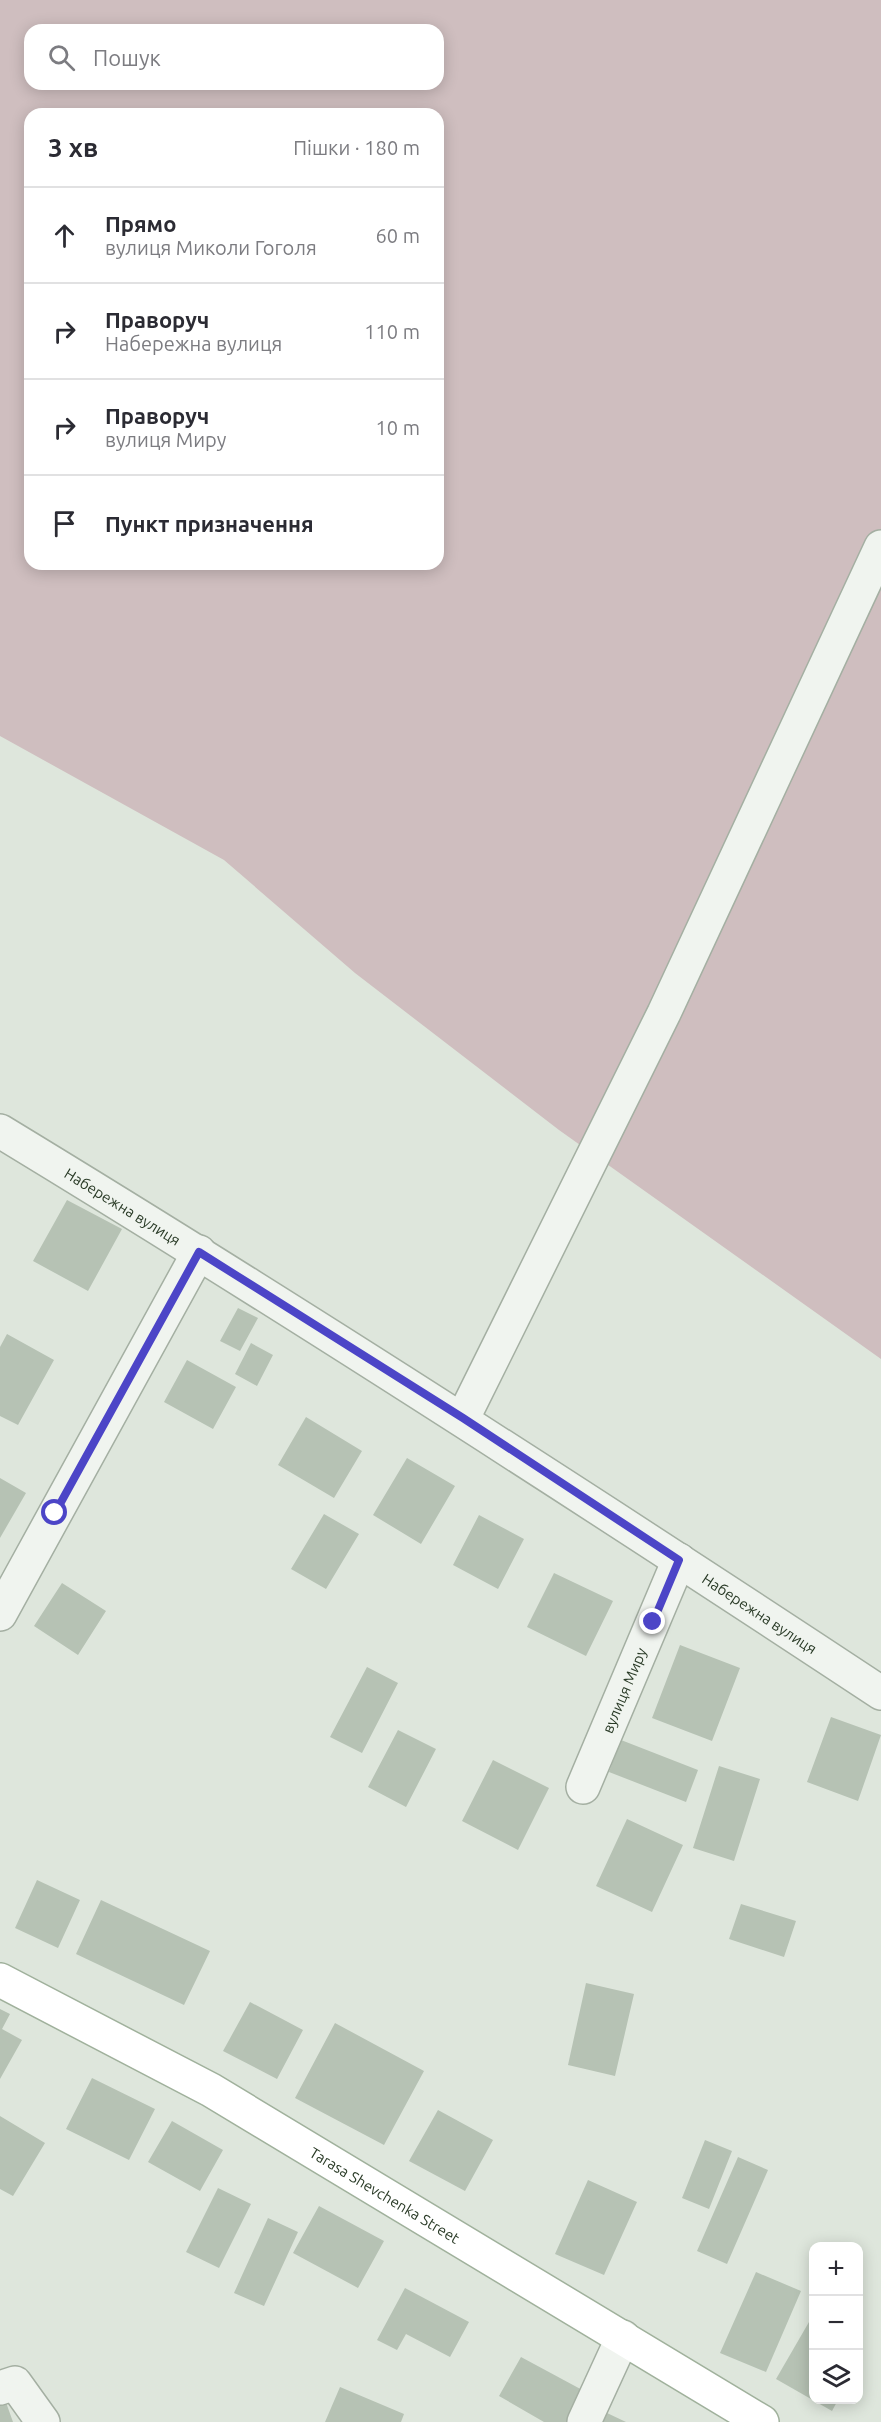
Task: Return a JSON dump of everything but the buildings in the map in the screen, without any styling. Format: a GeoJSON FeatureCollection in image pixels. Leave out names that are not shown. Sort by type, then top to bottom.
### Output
{"type":"FeatureCollection","features":[{"type":"Feature","properties":{"kind":"main road","name":"Tarasa Shevchenka Street"},"geometry":{"type":"LineString","coordinates":[[0,1980],[211,2090],[762,2422]]}},
{"type":"Feature","properties":{"kind":"street"},"geometry":{"type":"LineString","coordinates":[[463,1418],[664,1013],[881,547]]}},
{"type":"Feature","properties":{"kind":"street","name":"Набережна вулиця"},"geometry":{"type":"LineString","coordinates":[[0,1131],[199,1252],[463,1418],[881,1693]]}},
{"type":"Feature","properties":{"kind":"street"},"geometry":{"type":"LineString","coordinates":[[0,1614],[199,1252]]}},
{"type":"Feature","properties":{"kind":"street","name":"вулиця Миру"},"geometry":{"type":"LineString","coordinates":[[583,1788],[679,1560]]}},
{"type":"Feature","properties":{"kind":"street"},"geometry":{"type":"LineString","coordinates":[[584,2422],[623,2337]]}},
{"type":"Feature","properties":{"kind":"street"},"geometry":{"type":"LineString","coordinates":[[0,2388],[15,2383],[43,2422]]}},
{"type":"Feature","properties":{"kind":"shaded area"},"geometry":{"type":"Polygon","coordinates":[[[0,0],[881,0],[881,1359],[559,1130],[355,973],[224,860],[0,736],[0,0]]]}},
{"type":"Feature","properties":{"kind":"route"},"geometry":{"type":"LineString","coordinates":[[55,1513],[199,1252],[463,1418],[679,1560],[653,1622]]}}]}
